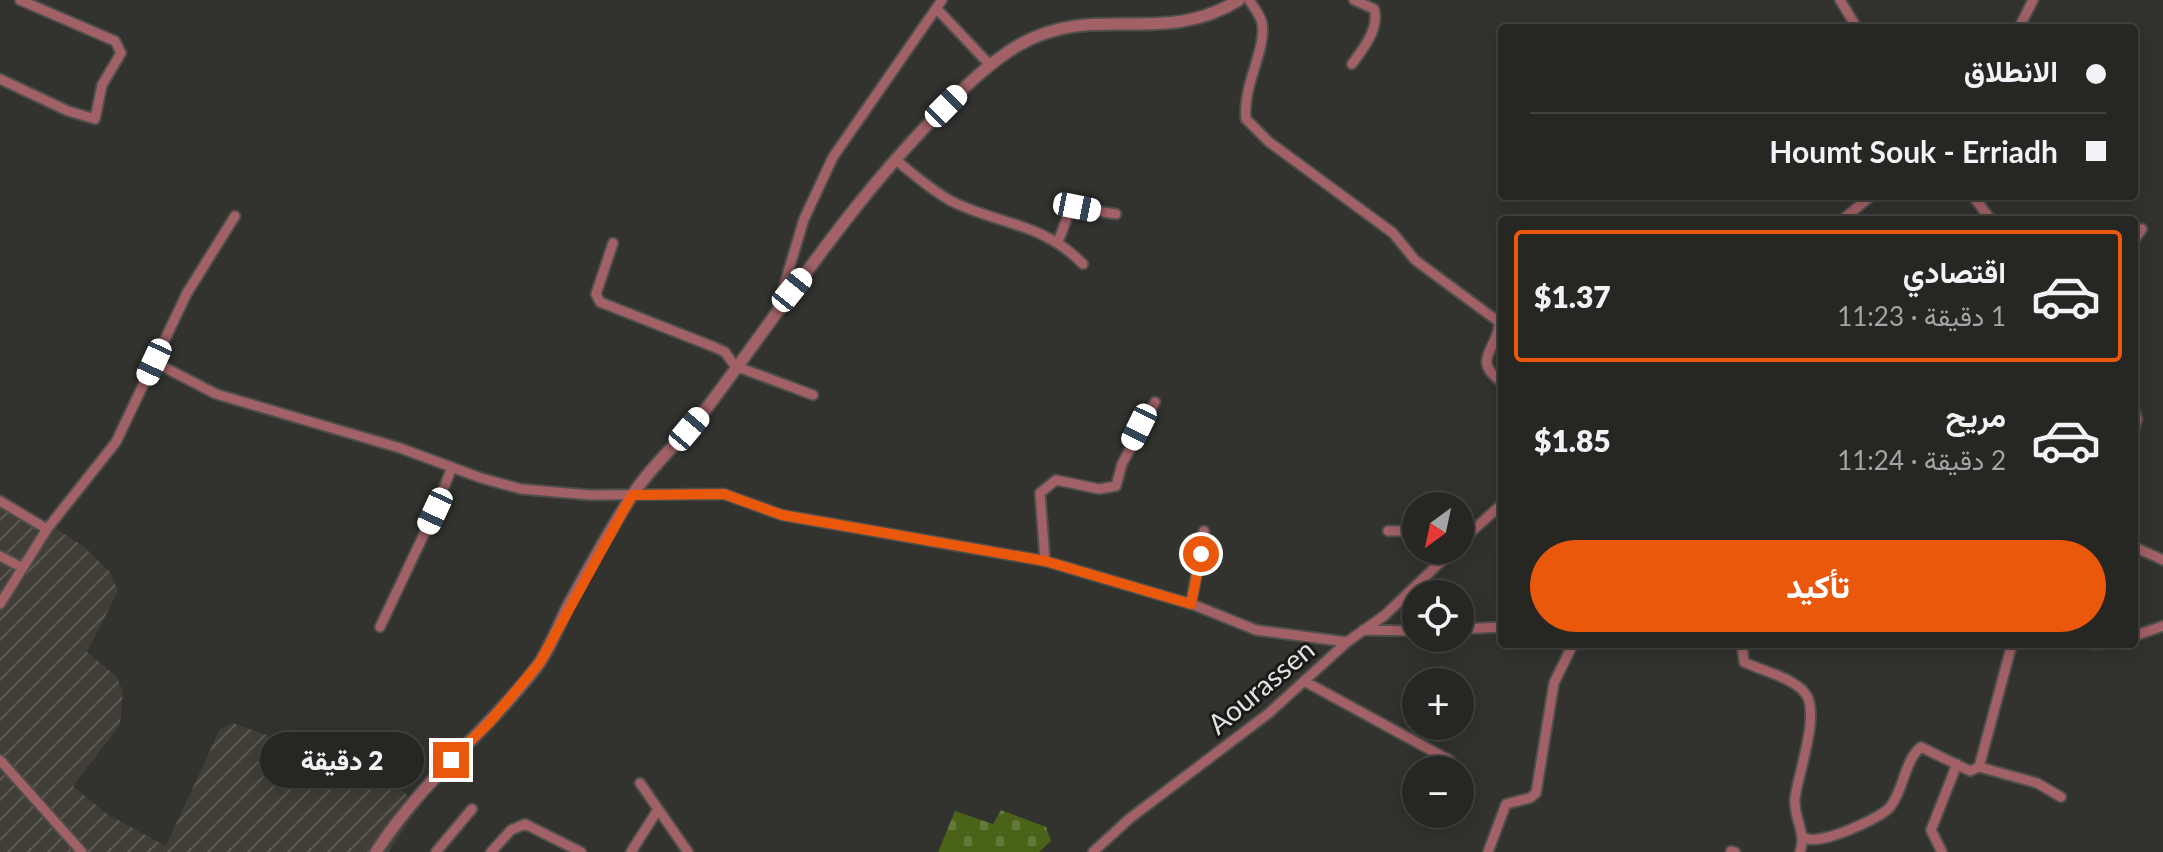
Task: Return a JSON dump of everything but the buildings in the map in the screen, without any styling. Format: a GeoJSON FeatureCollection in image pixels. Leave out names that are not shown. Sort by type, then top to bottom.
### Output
{"type":"FeatureCollection","features":[{"type":"Feature","properties":{"kind":"street"},"geometry":{"type":"LineString","coordinates":[[0,79],[68,111],[95,119],[102,85],[121,53],[115,41],[20,0]]}},
{"type":"Feature","properties":{"kind":"street"},"geometry":{"type":"LineString","coordinates":[[376,852],[417,793],[489,723],[540,662],[632,495],[709,405],[777,309],[896,160],[990,65],[1021,44],[1059,28],[1092,23],[1168,25],[1199,20],[1239,0]]}},
{"type":"Feature","properties":{"kind":"street"},"geometry":{"type":"LineString","coordinates":[[1249,0],[1262,23],[1256,60],[1244,96],[1246,119],[1269,142],[1393,233],[1415,260],[1498,321]]}},
{"type":"Feature","properties":{"kind":"street"},"geometry":{"type":"LineString","coordinates":[[1352,64],[1368,42],[1377,17],[1374,9],[1354,0]]}},
{"type":"Feature","properties":{"kind":"street"},"geometry":{"type":"LineString","coordinates":[[1840,0],[1855,24]]}},
{"type":"Feature","properties":{"kind":"street"},"geometry":{"type":"LineString","coordinates":[[2021,24],[2033,0]]}},
{"type":"Feature","properties":{"kind":"street"},"geometry":{"type":"LineString","coordinates":[[777,309],[804,219],[833,157],[939,4],[990,65]]}},
{"type":"Feature","properties":{"kind":"street"},"geometry":{"type":"LineString","coordinates":[[896,160],[949,200],[997,220],[1032,228],[1058,242],[1083,264]]}},
{"type":"Feature","properties":{"kind":"street"},"geometry":{"type":"LineString","coordinates":[[1847,216],[1866,200]]}},
{"type":"Feature","properties":{"kind":"street"},"geometry":{"type":"LineString","coordinates":[[1058,242],[1071,207],[1116,214]]}},
{"type":"Feature","properties":{"kind":"street"},"geometry":{"type":"LineString","coordinates":[[0,604],[47,529],[116,442],[194,280],[235,216]]}},
{"type":"Feature","properties":{"kind":"street"},"geometry":{"type":"LineString","coordinates":[[2138,234],[2142,229]]}},
{"type":"Feature","properties":{"kind":"street"},"geometry":{"type":"LineString","coordinates":[[613,243],[597,299],[725,352],[735,366],[813,395]]}},
{"type":"Feature","properties":{"kind":"street"},"geometry":{"type":"LineString","coordinates":[[1498,325],[1486,361],[1488,369],[1498,378]]}},
{"type":"Feature","properties":{"kind":"street"},"geometry":{"type":"LineString","coordinates":[[154,362],[216,394],[400,448],[521,489],[566,494],[724,494],[782,515],[1045,561],[1191,604],[1256,630],[1347,642]]}},
{"type":"Feature","properties":{"kind":"street"},"geometry":{"type":"LineString","coordinates":[[1045,561],[1040,493],[1056,480],[1099,489],[1116,486],[1122,464],[1155,402]]}},
{"type":"Feature","properties":{"kind":"street"},"geometry":{"type":"LineString","coordinates":[[380,627],[431,522],[452,467]]}},
{"type":"Feature","properties":{"kind":"street"},"geometry":{"type":"LineString","coordinates":[[0,501],[47,529]]}},
{"type":"Feature","properties":{"kind":"street"},"geometry":{"type":"LineString","coordinates":[[1474,529],[1498,508]]}},
{"type":"Feature","properties":{"kind":"street"},"geometry":{"type":"LineString","coordinates":[[1191,604],[1204,531]]}},
{"type":"Feature","properties":{"kind":"street"},"geometry":{"type":"LineString","coordinates":[[1388,531],[1402,531]]}},
{"type":"Feature","properties":{"kind":"street"},"geometry":{"type":"LineString","coordinates":[[2138,549],[2163,560]]}},
{"type":"Feature","properties":{"kind":"street"},"geometry":{"type":"LineString","coordinates":[[0,556],[23,568]]}},
{"type":"Feature","properties":{"kind":"street","name":"Aourassen"},"geometry":{"type":"LineString","coordinates":[[1093,852],[1304,681],[1437,564]]}},
{"type":"Feature","properties":{"kind":"street"},"geometry":{"type":"LineString","coordinates":[[2138,635],[2163,626]]}},
{"type":"Feature","properties":{"kind":"street"},"geometry":{"type":"LineString","coordinates":[[1474,628],[1498,627]]}},
{"type":"Feature","properties":{"kind":"street"},"geometry":{"type":"LineString","coordinates":[[1363,630],[1402,631]]}},
{"type":"Feature","properties":{"kind":"street"},"geometry":{"type":"LineString","coordinates":[[1488,852],[1506,804],[1530,798],[1536,793],[1554,683],[1571,648]]}},
{"type":"Feature","properties":{"kind":"street"},"geometry":{"type":"LineString","coordinates":[[1742,648],[1744,662],[1798,688],[1809,702],[1810,723],[1795,801],[1805,838],[1800,852]]}},
{"type":"Feature","properties":{"kind":"street"},"geometry":{"type":"LineString","coordinates":[[1979,767],[2011,648]]}},
{"type":"Feature","properties":{"kind":"street"},"geometry":{"type":"LineString","coordinates":[[1304,681],[1442,756]]}},
{"type":"Feature","properties":{"kind":"street"},"geometry":{"type":"LineString","coordinates":[[1805,838],[1813,841],[1833,837],[1887,810],[1921,747],[1970,771],[1979,767],[2037,783],[2061,797]]}},
{"type":"Feature","properties":{"kind":"street"},"geometry":{"type":"LineString","coordinates":[[0,760],[82,852]]}},
{"type":"Feature","properties":{"kind":"street"},"geometry":{"type":"LineString","coordinates":[[1942,852],[1931,830],[1957,764]]}},
{"type":"Feature","properties":{"kind":"street"},"geometry":{"type":"LineString","coordinates":[[640,783],[688,852]]}},
{"type":"Feature","properties":{"kind":"street"},"geometry":{"type":"LineString","coordinates":[[436,852],[472,809]]}},
{"type":"Feature","properties":{"kind":"street"},"geometry":{"type":"LineString","coordinates":[[631,852],[657,811]]}},
{"type":"Feature","properties":{"kind":"street"},"geometry":{"type":"LineString","coordinates":[[491,852],[511,830],[525,824],[581,852]]}},
{"type":"Feature","properties":{"kind":"shaded area"},"geometry":{"type":"Polygon","coordinates":[[[0,493],[83,546],[110,572],[118,591],[87,652],[117,677],[123,692],[120,725],[73,786],[107,814],[166,846],[220,729],[233,723],[324,756],[371,765],[420,806],[388,852],[0,852],[0,493]]]}},
{"type":"Feature","properties":{"kind":"green space"},"geometry":{"type":"Polygon","coordinates":[[[1001,810],[1046,827],[1051,841],[1039,852],[938,852],[955,811],[993,824],[1001,810]]]}},
{"type":"Feature","properties":{"kind":"route"},"geometry":{"type":"LineString","coordinates":[[451,760],[489,723],[540,662],[632,495],[671,492],[724,494],[782,515],[1045,561],[1191,604],[1201,554]]}}]}
